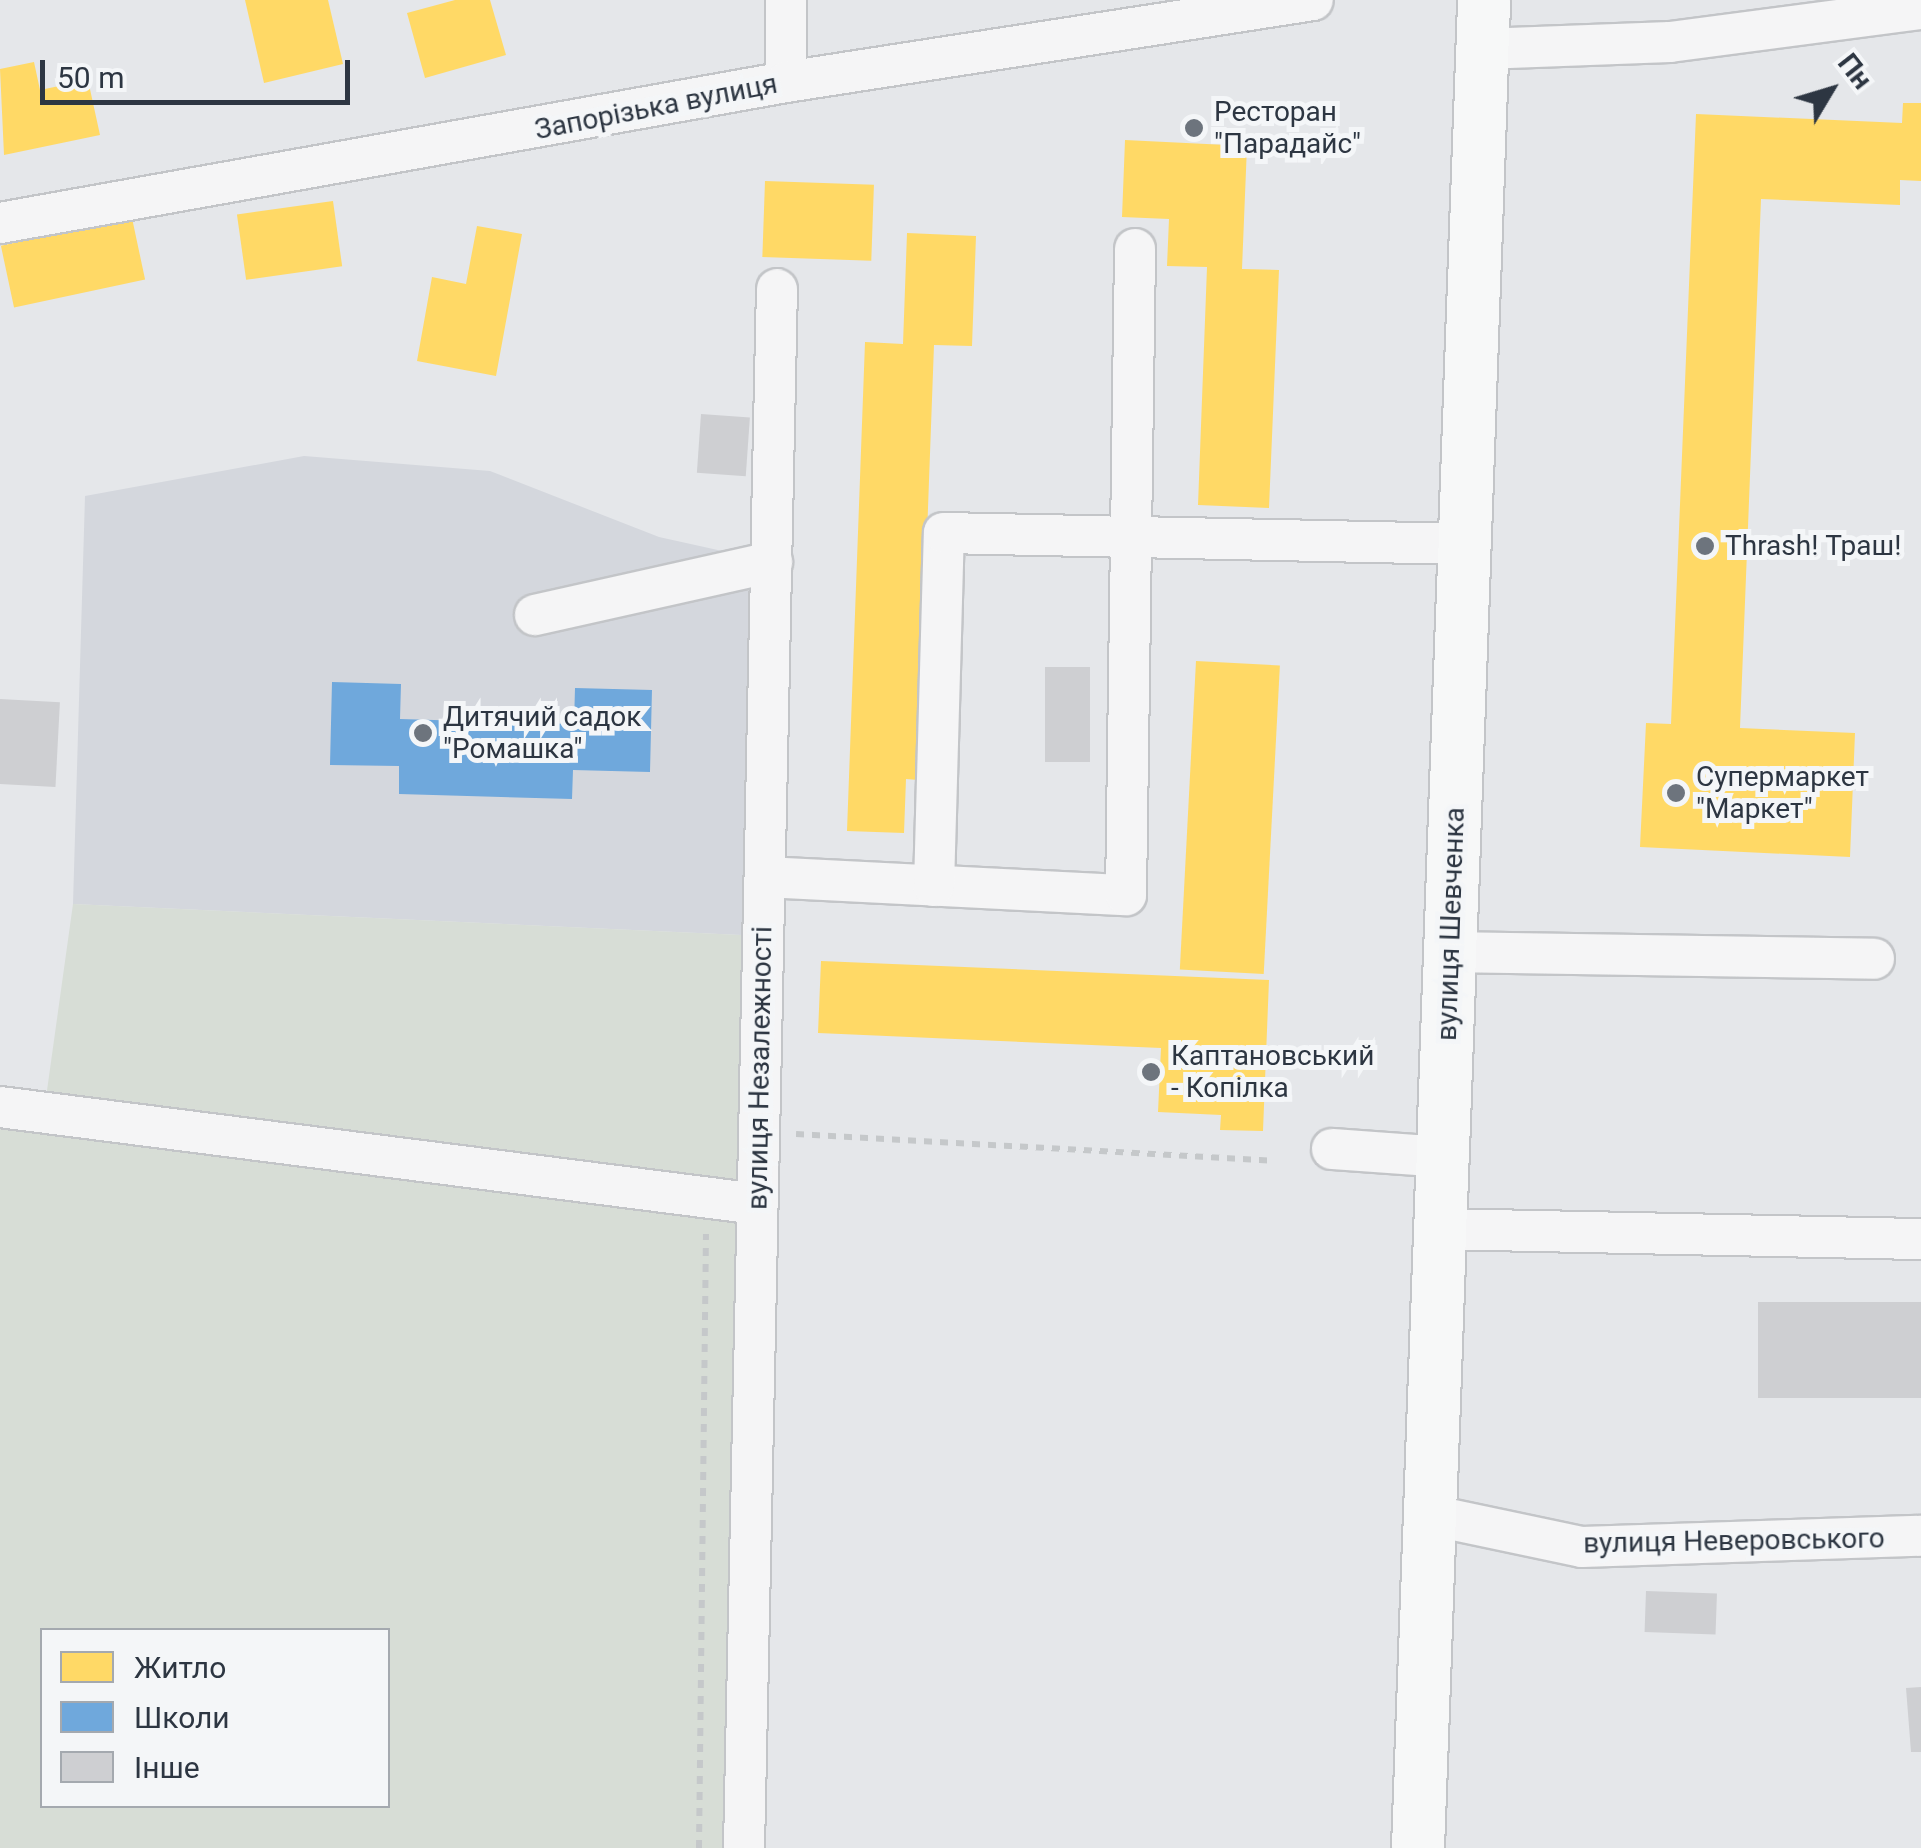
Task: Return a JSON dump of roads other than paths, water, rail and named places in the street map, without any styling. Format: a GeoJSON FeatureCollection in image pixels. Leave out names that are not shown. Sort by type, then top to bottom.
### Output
{"type":"FeatureCollection","features":[{"type":"Feature","properties":{"kind":"main road","name":"вулиця Шевченка"},"geometry":{"type":"LineString","coordinates":[[1418,1848],[1483,24]]}},
{"type":"Feature","properties":{"kind":"street"},"geometry":{"type":"LineString","coordinates":[[786,0],[786,82]]}},
{"type":"Feature","properties":{"kind":"street","name":"Запорізька вулиця"},"geometry":{"type":"LineString","coordinates":[[0,223],[786,82],[1313,0]]}},
{"type":"Feature","properties":{"kind":"street"},"geometry":{"type":"LineString","coordinates":[[1483,24],[1670,42],[1921,9]]}},
{"type":"Feature","properties":{"kind":"street"},"geometry":{"type":"LineString","coordinates":[[765,877],[1126,895],[1134,537],[1135,249]]}},
{"type":"Feature","properties":{"kind":"street","name":"вулиця Незалежності"},"geometry":{"type":"LineString","coordinates":[[744,1848],[777,289]]}},
{"type":"Feature","properties":{"kind":"street"},"geometry":{"type":"LineString","coordinates":[[934,886],[944,533],[1465,544]]}},
{"type":"Feature","properties":{"kind":"street"},"geometry":{"type":"LineString","coordinates":[[535,616],[772,562]]}},
{"type":"Feature","properties":{"kind":"street"},"geometry":{"type":"LineString","coordinates":[[1450,952],[1874,959]]}},
{"type":"Feature","properties":{"kind":"street"},"geometry":{"type":"LineString","coordinates":[[0,1107],[758,1204]]}},
{"type":"Feature","properties":{"kind":"street"},"geometry":{"type":"LineString","coordinates":[[1332,1150],[1443,1157]]}},
{"type":"Feature","properties":{"kind":"street"},"geometry":{"type":"LineString","coordinates":[[1440,1229],[1921,1239]]}},
{"type":"Feature","properties":{"kind":"street","name":"вулиця Неверовського"},"geometry":{"type":"LineString","coordinates":[[1430,1515],[1582,1547],[1921,1536]]}},
{"type":"Feature","properties":{"kind":"place","name":"Ресторан \"Парадайс\""},"geometry":{"type":"Point","coordinates":[1194,128]}},
{"type":"Feature","properties":{"kind":"place","name":"Thrash! Траш!"},"geometry":{"type":"Point","coordinates":[1705,546]}},
{"type":"Feature","properties":{"kind":"place","name":"Дитячий садок \"Ромашка\""},"geometry":{"type":"Point","coordinates":[423,733]}},
{"type":"Feature","properties":{"kind":"place","name":"Супермаркет \"Маркет\""},"geometry":{"type":"Point","coordinates":[1676,793]}},
{"type":"Feature","properties":{"kind":"place","name":"Каптановський - Копілка"},"geometry":{"type":"Point","coordinates":[1151,1072]}}]}
